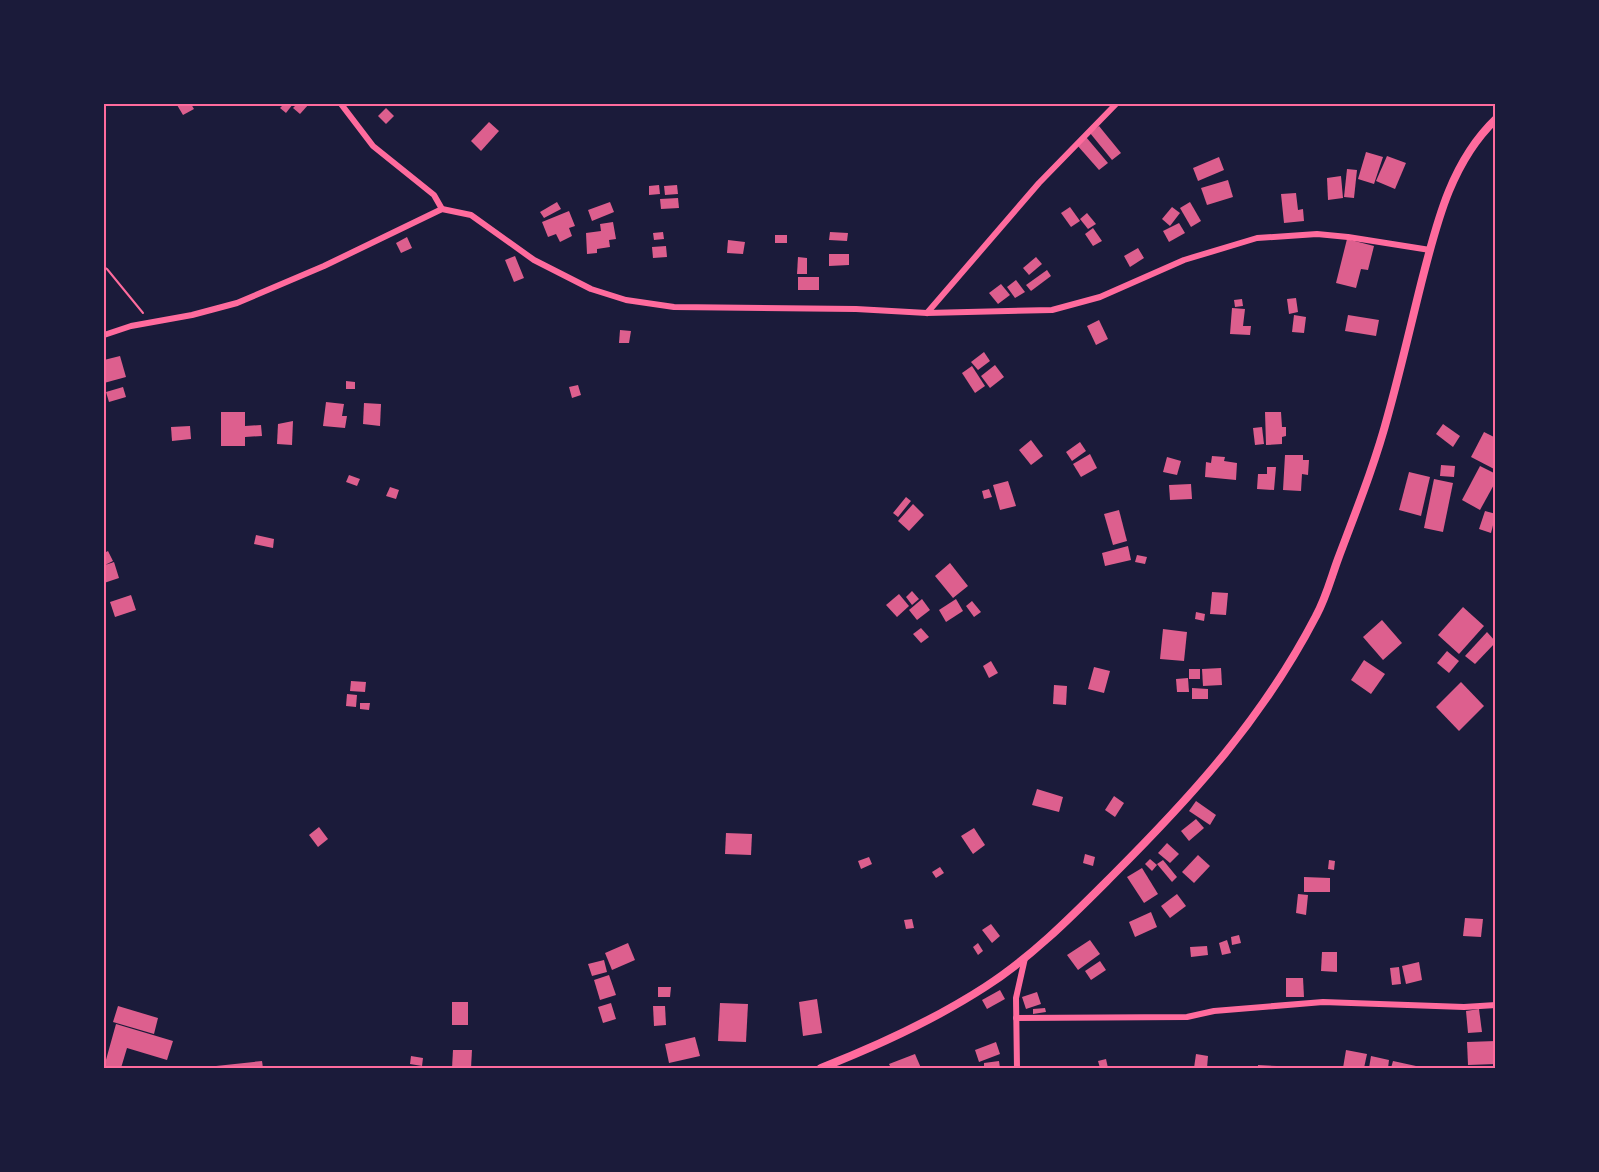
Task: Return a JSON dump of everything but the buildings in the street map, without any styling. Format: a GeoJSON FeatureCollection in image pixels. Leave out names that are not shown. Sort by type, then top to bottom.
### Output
{"type":"FeatureCollection","features":[{"type":"Feature","properties":{"kind":"street"},"geometry":{"type":"LineString","coordinates":[[341,104],[373,146],[434,195],[442,209]]}},
{"type":"Feature","properties":{"kind":"street"},"geometry":{"type":"LineString","coordinates":[[927,313],[1040,183],[1116,104]]}},
{"type":"Feature","properties":{"kind":"street"},"geometry":{"type":"LineString","coordinates":[[821,1068],[899,1035],[984,988],[1025,958],[1070,918],[1200,786],[1283,677],[1318,612],[1367,484],[1388,416],[1430,250],[1455,175],[1475,144],[1496,119]]}},
{"type":"Feature","properties":{"kind":"street"},"geometry":{"type":"LineString","coordinates":[[104,334],[151,322],[192,315],[245,300],[324,266],[442,209],[471,215],[541,264],[591,289],[626,300],[674,307],[856,309],[927,313],[959,310],[1006,312],[1040,310],[1076,305],[1100,297],[1184,260],[1257,238],[1328,235],[1430,250]]}},
{"type":"Feature","properties":{"kind":"street"},"geometry":{"type":"LineString","coordinates":[[1017,1068],[1016,998],[1025,958]]}},
{"type":"Feature","properties":{"kind":"street"},"geometry":{"type":"LineString","coordinates":[[1016,1018],[1187,1017],[1214,1011],[1323,1002],[1464,1007],[1496,1005]]}},
{"type":"Feature","properties":{"kind":"path"},"geometry":{"type":"LineString","coordinates":[[104,267],[151,322]]}}]}
